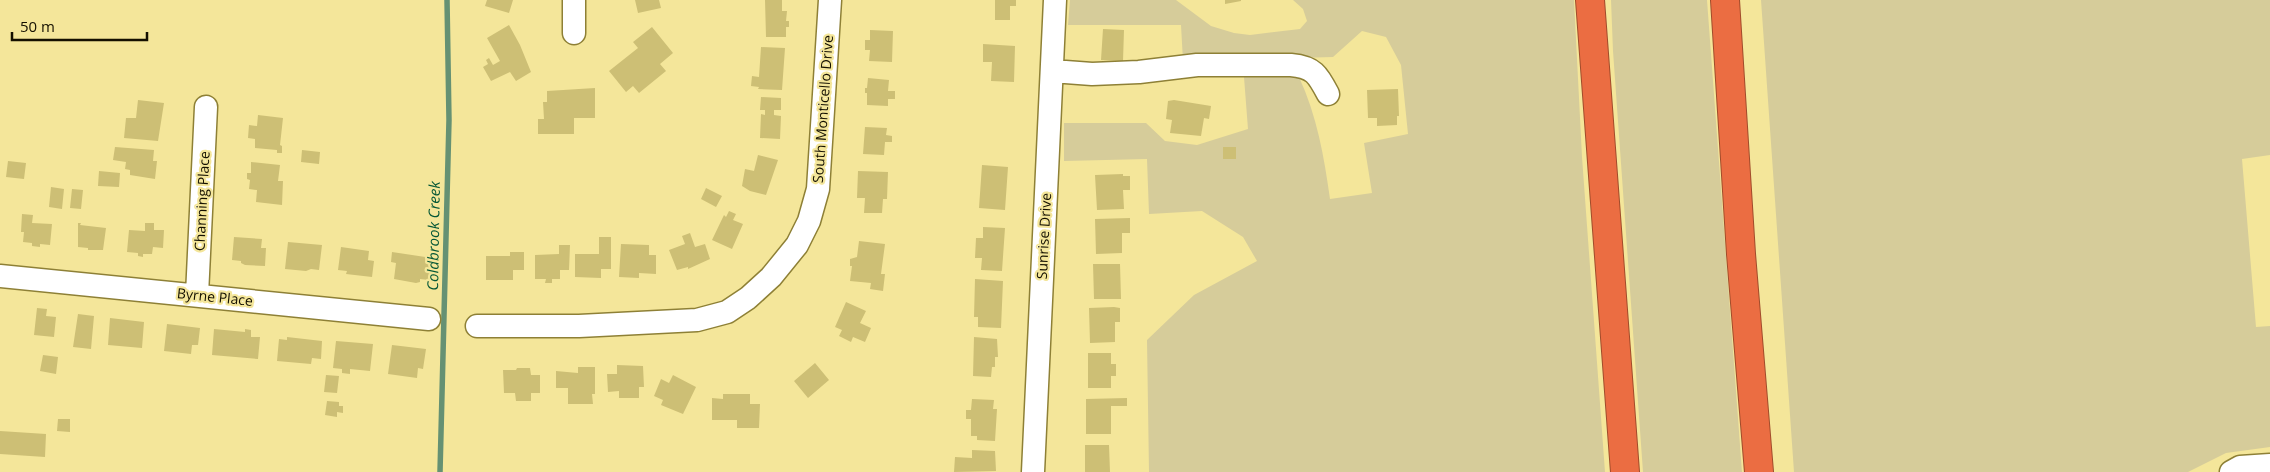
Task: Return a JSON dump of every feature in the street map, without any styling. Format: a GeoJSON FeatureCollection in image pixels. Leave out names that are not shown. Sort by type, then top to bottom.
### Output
{"type":"FeatureCollection","features":[{"type":"Feature","properties":{"kind":"highway"},"geometry":{"type":"LineString","coordinates":[[1590,0],[1625,472]]}},
{"type":"Feature","properties":{"kind":"highway"},"geometry":{"type":"LineString","coordinates":[[1725,0],[1759,472]]}},
{"type":"Feature","properties":{"kind":"street"},"geometry":{"type":"LineString","coordinates":[[574,0],[574,33]]}},
{"type":"Feature","properties":{"kind":"street","name":"South Monticello Drive"},"geometry":{"type":"LineString","coordinates":[[477,326],[617,324],[697,320],[727,312],[748,298],[771,277],[797,245],[809,221],[818,189],[830,0]]}},
{"type":"Feature","properties":{"kind":"street","name":"Sunrise Drive"},"geometry":{"type":"LineString","coordinates":[[1033,472],[1054,0]]}},
{"type":"Feature","properties":{"kind":"street"},"geometry":{"type":"LineString","coordinates":[[1052,71],[1092,74],[1139,72],[1197,65],[1291,64],[1304,66],[1312,70],[1328,94]]}},
{"type":"Feature","properties":{"kind":"street","name":"Channing Place"},"geometry":{"type":"LineString","coordinates":[[197,295],[206,107]]}},
{"type":"Feature","properties":{"kind":"street","name":"Byrne Place"},"geometry":{"type":"LineString","coordinates":[[0,276],[429,319]]}},
{"type":"Feature","properties":{"kind":"street"},"geometry":{"type":"LineString","coordinates":[[2231,472],[2240,467],[2270,465]]}},
{"type":"Feature","properties":{"kind":"shaded area"},"geometry":{"type":"Polygon","coordinates":[[[1070,0],[1176,0],[1211,26],[1234,33],[1250,35],[1300,29],[1307,21],[1303,9],[1293,0],[1574,0],[1582,157],[1605,472],[1149,472],[1147,340],[1194,295],[1257,261],[1243,237],[1202,211],[1149,214],[1147,159],[1064,161],[1064,123],[1146,123],[1165,141],[1197,145],[1248,129],[1244,77],[1299,77],[1311,106],[1319,136],[1330,199],[1372,193],[1364,143],[1408,134],[1401,65],[1386,37],[1362,31],[1333,57],[1183,61],[1181,25],[1068,25],[1070,0]]]}},
{"type":"Feature","properties":{"kind":"shaded area"},"geometry":{"type":"Polygon","coordinates":[[[1611,0],[1707,0],[1742,472],[1643,472],[1611,0]]]}},
{"type":"Feature","properties":{"kind":"shaded area"},"geometry":{"type":"Polygon","coordinates":[[[1761,0],[2270,0],[2270,155],[2242,159],[2256,327],[2270,326],[2270,447],[2226,453],[2188,472],[1794,472],[1761,0]]]}},
{"type":"Feature","properties":{"kind":"building"},"geometry":{"type":"Polygon","coordinates":[[[487,0],[513,0],[509,13],[485,6],[487,0]]]}},
{"type":"Feature","properties":{"kind":"building"},"geometry":{"type":"Polygon","coordinates":[[[635,0],[659,0],[661,8],[638,13],[635,0]]]}},
{"type":"Feature","properties":{"kind":"building"},"geometry":{"type":"Polygon","coordinates":[[[765,0],[782,0],[782,11],[787,11],[786,21],[789,21],[789,27],[786,27],[786,37],[766,37],[765,0]]]}},
{"type":"Feature","properties":{"kind":"building"},"geometry":{"type":"Polygon","coordinates":[[[995,0],[1016,0],[1016,6],[1010,6],[1010,20],[995,20],[995,0]]]}},
{"type":"Feature","properties":{"kind":"building"},"geometry":{"type":"Polygon","coordinates":[[[1225,0],[1241,0],[1241,1],[1225,4],[1225,0]]]}},
{"type":"Feature","properties":{"kind":"building"},"geometry":{"type":"Polygon","coordinates":[[[509,25],[531,72],[516,81],[510,72],[491,81],[483,67],[488,64],[486,60],[489,58],[493,65],[500,61],[487,38],[509,25]]]}},
{"type":"Feature","properties":{"kind":"building"},"geometry":{"type":"Polygon","coordinates":[[[652,27],[673,53],[660,64],[666,71],[639,93],[633,86],[626,92],[609,71],[638,48],[633,42],[652,27]]]}},
{"type":"Feature","properties":{"kind":"building"},"geometry":{"type":"Polygon","coordinates":[[[1103,29],[1124,30],[1123,61],[1101,60],[1103,29]]]}},
{"type":"Feature","properties":{"kind":"building"},"geometry":{"type":"Polygon","coordinates":[[[870,30],[893,31],[892,62],[869,61],[870,50],[865,50],[865,40],[870,40],[870,30]]]}},
{"type":"Feature","properties":{"kind":"building"},"geometry":{"type":"Polygon","coordinates":[[[983,44],[1015,46],[1014,82],[991,81],[992,62],[983,62],[983,44]]]}},
{"type":"Feature","properties":{"kind":"building"},"geometry":{"type":"Polygon","coordinates":[[[761,47],[785,48],[782,90],[758,89],[759,87],[751,86],[752,76],[759,77],[761,47]]]}},
{"type":"Feature","properties":{"kind":"building"},"geometry":{"type":"Polygon","coordinates":[[[868,78],[889,80],[888,91],[895,91],[895,99],[888,99],[888,106],[867,105],[865,88],[867,88],[868,78]]]}},
{"type":"Feature","properties":{"kind":"building"},"geometry":{"type":"Polygon","coordinates":[[[595,88],[595,118],[574,118],[574,134],[538,134],[538,119],[544,119],[543,102],[547,102],[547,91],[595,88]]]}},
{"type":"Feature","properties":{"kind":"building"},"geometry":{"type":"Polygon","coordinates":[[[1398,89],[1399,116],[1397,116],[1397,125],[1377,126],[1377,118],[1368,118],[1367,90],[1398,89]]]}},
{"type":"Feature","properties":{"kind":"building"},"geometry":{"type":"Polygon","coordinates":[[[761,97],[781,98],[781,110],[774,110],[774,115],[781,116],[780,139],[760,138],[761,114],[765,115],[765,110],[760,110],[761,97]]]}},
{"type":"Feature","properties":{"kind":"building"},"geometry":{"type":"Polygon","coordinates":[[[138,100],[164,103],[158,141],[124,138],[126,118],[136,118],[138,100]]]}},
{"type":"Feature","properties":{"kind":"building"},"geometry":{"type":"Polygon","coordinates":[[[1174,100],[1211,106],[1209,119],[1204,118],[1201,136],[1170,133],[1172,120],[1166,119],[1168,101],[1174,100]]]}},
{"type":"Feature","properties":{"kind":"building"},"geometry":{"type":"Polygon","coordinates":[[[258,115],[283,118],[280,145],[282,146],[282,153],[277,153],[277,150],[255,148],[255,139],[248,138],[249,125],[257,126],[258,115]]]}},
{"type":"Feature","properties":{"kind":"building"},"geometry":{"type":"Polygon","coordinates":[[[865,127],[887,128],[886,135],[892,136],[892,142],[885,142],[884,155],[863,154],[865,127]]]}},
{"type":"Feature","properties":{"kind":"building"},"geometry":{"type":"Polygon","coordinates":[[[115,147],[154,150],[153,161],[157,161],[155,179],[130,175],[130,170],[125,169],[126,162],[113,160],[115,147]]]}},
{"type":"Feature","properties":{"kind":"building"},"geometry":{"type":"Polygon","coordinates":[[[1223,147],[1236,147],[1236,159],[1223,159],[1223,147]]]}},
{"type":"Feature","properties":{"kind":"building"},"geometry":{"type":"Polygon","coordinates":[[[302,150],[320,152],[319,164],[301,162],[302,150]]]}},
{"type":"Feature","properties":{"kind":"building"},"geometry":{"type":"Polygon","coordinates":[[[758,155],[778,160],[766,195],[750,191],[742,186],[745,169],[754,171],[758,155]]]}},
{"type":"Feature","properties":{"kind":"building"},"geometry":{"type":"Polygon","coordinates":[[[8,161],[26,163],[24,179],[6,177],[8,161]]]}},
{"type":"Feature","properties":{"kind":"building"},"geometry":{"type":"Polygon","coordinates":[[[251,162],[280,165],[278,181],[283,181],[282,205],[256,202],[257,190],[249,189],[250,180],[247,179],[247,173],[251,173],[251,162]]]}},
{"type":"Feature","properties":{"kind":"building"},"geometry":{"type":"Polygon","coordinates":[[[982,165],[1008,167],[1005,210],[979,208],[982,165]]]}},
{"type":"Feature","properties":{"kind":"building"},"geometry":{"type":"Polygon","coordinates":[[[99,171],[120,173],[119,187],[98,186],[99,171]]]}},
{"type":"Feature","properties":{"kind":"building"},"geometry":{"type":"Polygon","coordinates":[[[858,171],[888,172],[887,199],[883,199],[882,213],[864,213],[865,198],[857,198],[858,171]]]}},
{"type":"Feature","properties":{"kind":"building"},"geometry":{"type":"Polygon","coordinates":[[[1123,174],[1123,176],[1130,176],[1130,190],[1123,190],[1124,209],[1097,210],[1095,175],[1123,174]]]}},
{"type":"Feature","properties":{"kind":"building"},"geometry":{"type":"Polygon","coordinates":[[[51,187],[64,189],[62,209],[49,207],[51,187]]]}},
{"type":"Feature","properties":{"kind":"building"},"geometry":{"type":"Polygon","coordinates":[[[706,188],[722,196],[716,207],[701,199],[706,188]]]}},
{"type":"Feature","properties":{"kind":"building"},"geometry":{"type":"Polygon","coordinates":[[[72,189],[83,190],[81,209],[70,208],[72,189]]]}},
{"type":"Feature","properties":{"kind":"building"},"geometry":{"type":"Polygon","coordinates":[[[729,211],[736,214],[733,220],[743,224],[732,249],[712,240],[724,215],[726,217],[729,211]]]}},
{"type":"Feature","properties":{"kind":"building"},"geometry":{"type":"Polygon","coordinates":[[[22,214],[33,215],[32,223],[52,224],[50,245],[40,244],[40,247],[32,246],[32,243],[23,242],[24,232],[21,232],[22,214]]]}},
{"type":"Feature","properties":{"kind":"building"},"geometry":{"type":"Polygon","coordinates":[[[1130,218],[1130,233],[1122,233],[1122,253],[1096,254],[1095,219],[1130,218]]]}},
{"type":"Feature","properties":{"kind":"building"},"geometry":{"type":"Polygon","coordinates":[[[78,223],[81,223],[80,225],[106,228],[103,250],[88,250],[88,248],[78,247],[78,223]]]}},
{"type":"Feature","properties":{"kind":"building"},"geometry":{"type":"Polygon","coordinates":[[[145,223],[154,223],[154,230],[164,230],[163,248],[153,247],[152,254],[143,254],[143,257],[138,256],[138,253],[127,252],[129,230],[145,231],[145,223]]]}},
{"type":"Feature","properties":{"kind":"building"},"geometry":{"type":"Polygon","coordinates":[[[983,227],[1005,228],[1002,271],[981,270],[982,258],[975,258],[976,238],[983,238],[983,227]]]}},
{"type":"Feature","properties":{"kind":"building"},"geometry":{"type":"Polygon","coordinates":[[[690,233],[695,247],[705,244],[710,259],[688,269],[688,267],[677,270],[669,250],[685,244],[682,236],[690,233]]]}},
{"type":"Feature","properties":{"kind":"building"},"geometry":{"type":"Polygon","coordinates":[[[234,237],[262,239],[261,248],[266,248],[265,266],[245,265],[241,261],[232,260],[234,237]]]}},
{"type":"Feature","properties":{"kind":"building"},"geometry":{"type":"Polygon","coordinates":[[[599,237],[611,237],[611,269],[601,269],[601,278],[575,277],[575,254],[599,254],[599,237]]]}},
{"type":"Feature","properties":{"kind":"building"},"geometry":{"type":"Polygon","coordinates":[[[859,241],[885,244],[881,274],[885,274],[883,291],[870,289],[871,283],[850,281],[852,266],[850,266],[850,259],[857,257],[859,241]]]}},
{"type":"Feature","properties":{"kind":"building"},"geometry":{"type":"Polygon","coordinates":[[[288,242],[322,245],[319,270],[285,269],[288,242]]]}},
{"type":"Feature","properties":{"kind":"building"},"geometry":{"type":"Polygon","coordinates":[[[621,244],[649,245],[649,255],[656,255],[656,274],[639,273],[639,278],[619,277],[621,244]]]}},
{"type":"Feature","properties":{"kind":"building"},"geometry":{"type":"Polygon","coordinates":[[[559,245],[570,245],[569,270],[560,270],[560,279],[552,279],[552,283],[545,283],[546,279],[535,279],[535,255],[559,254],[559,245]]]}},
{"type":"Feature","properties":{"kind":"building"},"geometry":{"type":"Polygon","coordinates":[[[341,247],[369,251],[368,260],[374,261],[372,277],[346,274],[347,271],[338,270],[341,247]]]}},
{"type":"Feature","properties":{"kind":"building"},"geometry":{"type":"Polygon","coordinates":[[[392,252],[432,258],[429,280],[420,279],[420,282],[416,283],[394,279],[396,263],[391,262],[392,252]]]}},
{"type":"Feature","properties":{"kind":"building"},"geometry":{"type":"Polygon","coordinates":[[[510,252],[524,252],[524,270],[513,270],[513,280],[486,280],[486,256],[510,256],[510,252]]]}},
{"type":"Feature","properties":{"kind":"building"},"geometry":{"type":"Polygon","coordinates":[[[1093,264],[1120,264],[1121,299],[1094,299],[1093,264]]]}},
{"type":"Feature","properties":{"kind":"building"},"geometry":{"type":"Polygon","coordinates":[[[975,279],[1003,281],[1001,328],[978,327],[978,317],[974,317],[975,279]]]}},
{"type":"Feature","properties":{"kind":"building"},"geometry":{"type":"Polygon","coordinates":[[[846,302],[866,311],[860,323],[871,328],[865,342],[853,337],[851,342],[839,336],[842,330],[835,327],[846,302]]]}},
{"type":"Feature","properties":{"kind":"building"},"geometry":{"type":"Polygon","coordinates":[[[37,308],[47,309],[46,316],[56,317],[54,337],[34,335],[37,308]]]}},
{"type":"Feature","properties":{"kind":"building"},"geometry":{"type":"Polygon","coordinates":[[[1089,308],[1120,308],[1120,322],[1115,322],[1115,342],[1090,343],[1089,308]]]}},
{"type":"Feature","properties":{"kind":"building"},"geometry":{"type":"Polygon","coordinates":[[[78,314],[94,316],[91,349],[73,347],[78,314]]]}},
{"type":"Feature","properties":{"kind":"building"},"geometry":{"type":"Polygon","coordinates":[[[110,318],[144,322],[142,348],[108,345],[110,318]]]}},
{"type":"Feature","properties":{"kind":"building"},"geometry":{"type":"Polygon","coordinates":[[[167,324],[200,328],[198,345],[192,345],[191,354],[164,351],[167,324]]]}},
{"type":"Feature","properties":{"kind":"building"},"geometry":{"type":"Polygon","coordinates":[[[214,329],[245,332],[245,329],[251,330],[251,337],[260,337],[258,359],[212,355],[214,329]]]}},
{"type":"Feature","properties":{"kind":"building"},"geometry":{"type":"Polygon","coordinates":[[[287,337],[322,341],[321,359],[312,358],[311,364],[277,361],[279,339],[287,340],[287,337]]]}},
{"type":"Feature","properties":{"kind":"building"},"geometry":{"type":"Polygon","coordinates":[[[974,337],[997,339],[998,357],[995,357],[995,367],[992,367],[991,377],[973,376],[974,337]]]}},
{"type":"Feature","properties":{"kind":"building"},"geometry":{"type":"Polygon","coordinates":[[[336,341],[373,344],[370,371],[350,369],[350,374],[342,373],[342,369],[333,368],[336,341]]]}},
{"type":"Feature","properties":{"kind":"building"},"geometry":{"type":"Polygon","coordinates":[[[392,345],[426,349],[423,369],[418,368],[417,378],[388,374],[392,345]]]}},
{"type":"Feature","properties":{"kind":"building"},"geometry":{"type":"Polygon","coordinates":[[[1088,353],[1111,353],[1111,364],[1116,364],[1116,376],[1111,376],[1111,388],[1088,388],[1088,353]]]}},
{"type":"Feature","properties":{"kind":"building"},"geometry":{"type":"Polygon","coordinates":[[[43,355],[58,357],[56,374],[40,371],[43,355]]]}},
{"type":"Feature","properties":{"kind":"building"},"geometry":{"type":"Polygon","coordinates":[[[815,363],[829,380],[808,398],[794,381],[815,363]]]}},
{"type":"Feature","properties":{"kind":"building"},"geometry":{"type":"Polygon","coordinates":[[[617,365],[643,366],[644,387],[639,387],[639,398],[619,398],[619,391],[608,392],[607,374],[617,374],[617,365]]]}},
{"type":"Feature","properties":{"kind":"building"},"geometry":{"type":"Polygon","coordinates":[[[578,367],[595,367],[595,394],[592,394],[593,404],[568,404],[568,388],[556,388],[556,371],[578,373],[578,367]]]}},
{"type":"Feature","properties":{"kind":"building"},"geometry":{"type":"Polygon","coordinates":[[[517,368],[530,368],[531,375],[540,375],[540,393],[531,393],[531,401],[516,401],[515,393],[504,393],[503,370],[516,370],[517,368]]]}},
{"type":"Feature","properties":{"kind":"building"},"geometry":{"type":"Polygon","coordinates":[[[326,375],[339,376],[337,393],[324,392],[326,375]]]}},
{"type":"Feature","properties":{"kind":"building"},"geometry":{"type":"Polygon","coordinates":[[[673,375],[696,387],[683,414],[661,405],[663,400],[654,396],[661,379],[669,383],[673,375]]]}},
{"type":"Feature","properties":{"kind":"building"},"geometry":{"type":"Polygon","coordinates":[[[723,394],[750,394],[750,404],[760,404],[759,428],[737,428],[737,420],[712,420],[712,398],[723,399],[723,394]]]}},
{"type":"Feature","properties":{"kind":"building"},"geometry":{"type":"Polygon","coordinates":[[[1127,398],[1127,406],[1111,406],[1111,434],[1086,434],[1086,399],[1127,398]]]}},
{"type":"Feature","properties":{"kind":"building"},"geometry":{"type":"Polygon","coordinates":[[[972,399],[994,400],[993,409],[997,409],[995,441],[977,440],[977,436],[971,436],[971,419],[966,419],[966,410],[971,410],[972,399]]]}},
{"type":"Feature","properties":{"kind":"building"},"geometry":{"type":"Polygon","coordinates":[[[327,401],[339,402],[339,406],[343,406],[343,413],[337,412],[337,417],[325,415],[327,401]]]}},
{"type":"Feature","properties":{"kind":"building"},"geometry":{"type":"Polygon","coordinates":[[[58,419],[70,419],[70,432],[57,431],[58,419]]]}},
{"type":"Feature","properties":{"kind":"building"},"geometry":{"type":"Polygon","coordinates":[[[0,431],[46,434],[45,457],[0,454],[0,431]]]}},
{"type":"Feature","properties":{"kind":"building"},"geometry":{"type":"Polygon","coordinates":[[[1085,445],[1109,445],[1110,472],[1085,472],[1085,445]]]}},
{"type":"Feature","properties":{"kind":"building"},"geometry":{"type":"Polygon","coordinates":[[[972,450],[995,451],[996,471],[954,472],[955,457],[972,458],[972,450]]]}},
{"type":"Feature","properties":{"kind":"waterway","name":"Coldbrook Creek"},"geometry":{"type":"LineString","coordinates":[[440,472],[449,120],[447,0]]}}]}
